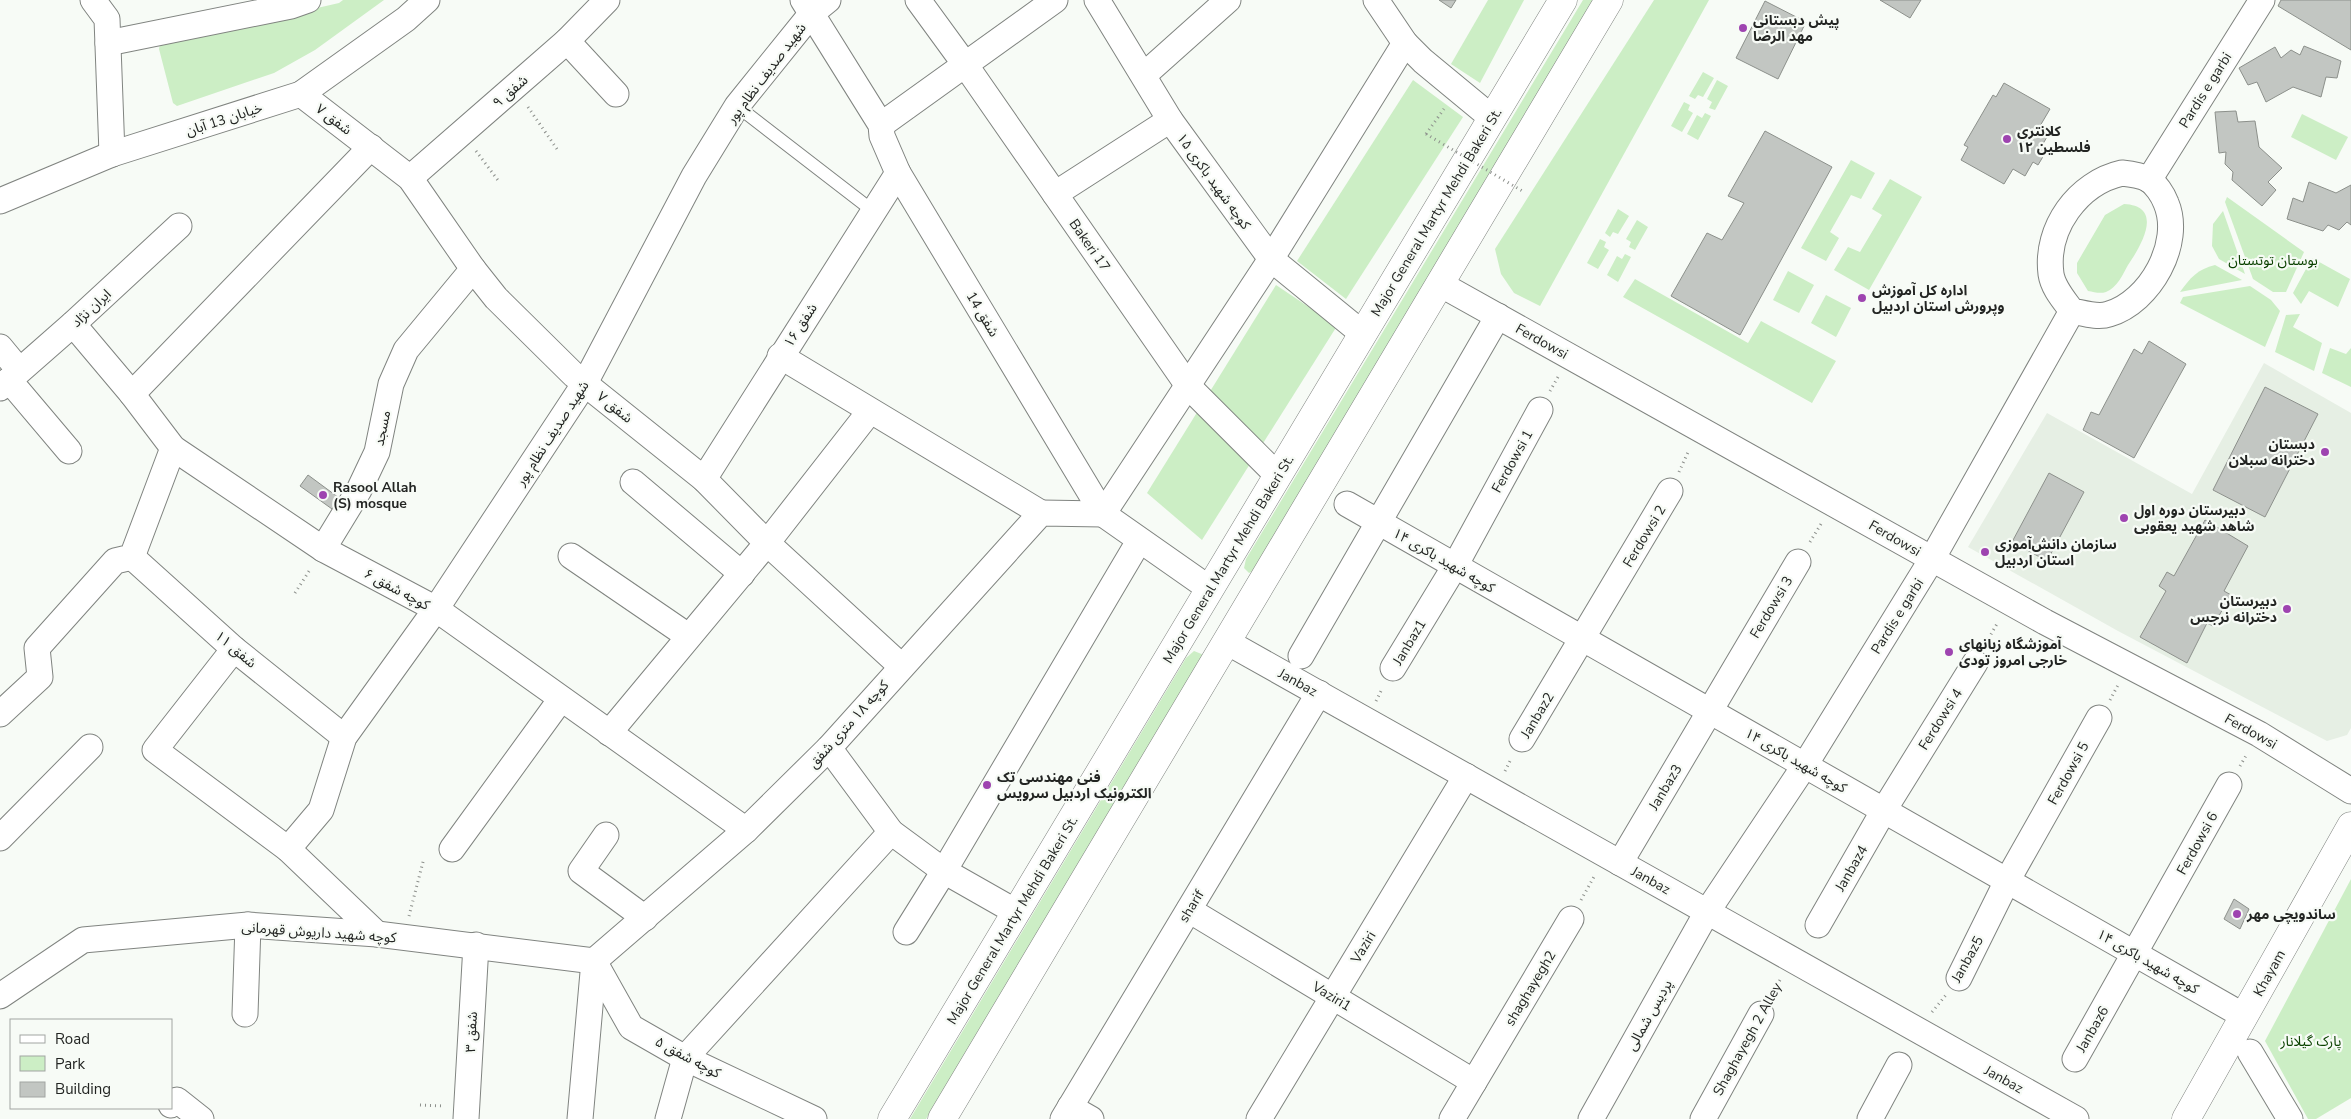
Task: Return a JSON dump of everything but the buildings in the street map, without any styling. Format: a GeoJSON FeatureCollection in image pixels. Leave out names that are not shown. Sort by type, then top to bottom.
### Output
{"type":"FeatureCollection","features":[{"type":"Feature","properties":{"kind":"main road","name":"Major General Martyr Mehdi Bakeri St."},"geometry":{"type":"LineString","coordinates":[[892,1119],[1563,0]]}},
{"type":"Feature","properties":{"kind":"main road"},"geometry":{"type":"LineString","coordinates":[[942,1119],[1609,0]]}},
{"type":"Feature","properties":{"kind":"main road"},"geometry":{"type":"LineString","coordinates":[[1210,589],[1227,642]]}},
{"type":"Feature","properties":{"kind":"main road","name":"Khayam"},"geometry":{"type":"LineString","coordinates":[[2186,1119],[2351,826]]}},
{"type":"Feature","properties":{"kind":"street"},"geometry":{"type":"LineString","coordinates":[[93,0],[107,19],[112,154]]}},
{"type":"Feature","properties":{"kind":"street"},"geometry":{"type":"LineString","coordinates":[[108,43],[291,6],[308,0]]}},
{"type":"Feature","properties":{"kind":"street","name":"خیابان 13 آبان"},"geometry":{"type":"LineString","coordinates":[[0,201],[112,154],[301,94],[406,19],[427,0]]}},
{"type":"Feature","properties":{"kind":"street","name":"شفق ۹"},"geometry":{"type":"LineString","coordinates":[[410,178],[567,41],[607,0]]}},
{"type":"Feature","properties":{"kind":"street","name":"Bakeri 17"},"geometry":{"type":"LineString","coordinates":[[918,0],[964,63],[1188,387],[1278,476]]}},
{"type":"Feature","properties":{"kind":"street"},"geometry":{"type":"LineString","coordinates":[[880,125],[964,63],[1055,0]]}},
{"type":"Feature","properties":{"kind":"street","name":"کوچه شهید باکری ۱۵"},"geometry":{"type":"LineString","coordinates":[[1097,0],[1170,120],[1271,259],[1363,334]]}},
{"type":"Feature","properties":{"kind":"street"},"geometry":{"type":"LineString","coordinates":[[1144,75],[1228,0]]}},
{"type":"Feature","properties":{"kind":"street"},"geometry":{"type":"LineString","coordinates":[[1376,0],[1405,43],[1423,61],[1492,118]]}},
{"type":"Feature","properties":{"kind":"street","name":"Pardis e garbi"},"geometry":{"type":"LineString","coordinates":[[2149,180],[2262,0]]}},
{"type":"Feature","properties":{"kind":"street","name":"شهید صدیف نظام پور"},"geometry":{"type":"LineString","coordinates":[[288,849],[322,810],[344,737],[436,609],[585,383],[694,176],[738,106],[814,4]]}},
{"type":"Feature","properties":{"kind":"street","name":"شفق 14"},"geometry":{"type":"LineString","coordinates":[[814,4],[880,125],[882,136],[898,172],[1103,514],[1210,589]]}},
{"type":"Feature","properties":{"kind":"street"},"geometry":{"type":"LineString","coordinates":[[567,41],[616,94]]}},
{"type":"Feature","properties":{"kind":"street"},"geometry":{"type":"LineString","coordinates":[[780,356],[1041,513],[1103,514],[1271,259],[1405,43]]}},
{"type":"Feature","properties":{"kind":"street","name":"شفق ۷"},"geometry":{"type":"LineString","coordinates":[[301,94],[410,178],[473,269],[496,298],[574,376],[704,479],[767,543],[902,666]]}},
{"type":"Feature","properties":{"kind":"street"},"geometry":{"type":"LineString","coordinates":[[1055,194],[1170,120]]}},
{"type":"Feature","properties":{"kind":"street"},"geometry":{"type":"LineString","coordinates":[[132,394],[371,147]]}},
{"type":"Feature","properties":{"kind":"street","name":"شفق ۱۶"},"geometry":{"type":"LineString","coordinates":[[704,479],[898,172]]}},
{"type":"Feature","properties":{"kind":"street"},"geometry":{"type":"LineString","coordinates":[[2122,173],[2149,180],[2164,197],[2172,216],[2170,238],[2152,280],[2126,306],[2108,315],[2072,311],[2058,291],[2052,276],[2053,244],[2061,222],[2077,197],[2092,185],[2110,176],[2122,173]]}},
{"type":"Feature","properties":{"kind":"street","name":"ایران نژاد"},"geometry":{"type":"LineString","coordinates":[[9,379],[73,324],[179,226]]}},
{"type":"Feature","properties":{"kind":"street","name":"مسجد"},"geometry":{"type":"LineString","coordinates":[[323,549],[360,490],[377,452],[391,384],[406,350],[473,269]]}},
{"type":"Feature","properties":{"kind":"street","name":"Ferdowsi"},"geometry":{"type":"LineString","coordinates":[[1440,284],[2009,602],[2259,734],[2351,791]]}},
{"type":"Feature","properties":{"kind":"street","name":"Pardis e garbi"},"geometry":{"type":"LineString","coordinates":[[1707,912],[1805,765],[1932,559],[2072,311]]}},
{"type":"Feature","properties":{"kind":"street"},"geometry":{"type":"LineString","coordinates":[[1300,656],[1498,316]]}},
{"type":"Feature","properties":{"kind":"street","name":"کوچه شفق ۶"},"geometry":{"type":"LineString","coordinates":[[73,324],[132,394],[173,448],[323,549],[436,609],[746,830]]}},
{"type":"Feature","properties":{"kind":"street"},"geometry":{"type":"LineString","coordinates":[[0,347],[9,379],[69,451]]}},
{"type":"Feature","properties":{"kind":"street","name":"Ferdowsi 1"},"geometry":{"type":"LineString","coordinates":[[1455,566],[1540,410]]}},
{"type":"Feature","properties":{"kind":"street"},"geometry":{"type":"LineString","coordinates":[[609,732],[742,574],[870,411]]}},
{"type":"Feature","properties":{"kind":"street"},"geometry":{"type":"LineString","coordinates":[[0,714],[40,677],[37,648],[68,611],[115,561],[132,557],[173,448]]}},
{"type":"Feature","properties":{"kind":"street"},"geometry":{"type":"LineString","coordinates":[[633,482],[742,574]]}},
{"type":"Feature","properties":{"kind":"street","name":"Ferdowsi 2"},"geometry":{"type":"LineString","coordinates":[[1583,639],[1670,491]]}},
{"type":"Feature","properties":{"kind":"street","name":"کوچه شهید باکری ۱۴"},"geometry":{"type":"LineString","coordinates":[[1347,504],[2244,1016]]}},
{"type":"Feature","properties":{"kind":"street","name":"کوچه ۱۸ متری شفق"},"geometry":{"type":"LineString","coordinates":[[594,961],[746,830],[829,748],[1041,513]]}},
{"type":"Feature","properties":{"kind":"street"},"geometry":{"type":"LineString","coordinates":[[906,932],[1139,541]]}},
{"type":"Feature","properties":{"kind":"street"},"geometry":{"type":"LineString","coordinates":[[572,556],[688,636]]}},
{"type":"Feature","properties":{"kind":"street","name":"شفق ۱۱"},"geometry":{"type":"LineString","coordinates":[[132,557],[234,649],[344,737]]}},
{"type":"Feature","properties":{"kind":"street","name":"Ferdowsi 3"},"geometry":{"type":"LineString","coordinates":[[1710,711],[1798,562]]}},
{"type":"Feature","properties":{"kind":"street","name":"Janbaz1"},"geometry":{"type":"LineString","coordinates":[[1393,668],[1455,566]]}},
{"type":"Feature","properties":{"kind":"street","name":"Janbaz2"},"geometry":{"type":"LineString","coordinates":[[1522,739],[1583,639]]}},
{"type":"Feature","properties":{"kind":"street","name":"Janbaz"},"geometry":{"type":"LineString","coordinates":[[1227,642],[2076,1119]]}},
{"type":"Feature","properties":{"kind":"street"},"geometry":{"type":"LineString","coordinates":[[234,649],[155,750],[288,849],[377,934]]}},
{"type":"Feature","properties":{"kind":"street","name":"Ferdowsi 4"},"geometry":{"type":"LineString","coordinates":[[1884,810],[1975,662]]}},
{"type":"Feature","properties":{"kind":"street","name":"sharif"},"geometry":{"type":"LineString","coordinates":[[1075,1115],[1189,910],[1319,694]]}},
{"type":"Feature","properties":{"kind":"street"},"geometry":{"type":"LineString","coordinates":[[452,849],[562,698]]}},
{"type":"Feature","properties":{"kind":"street","name":"Janbaz3"},"geometry":{"type":"LineString","coordinates":[[1613,859],[1710,711]]}},
{"type":"Feature","properties":{"kind":"street","name":"Ferdowsi 5"},"geometry":{"type":"LineString","coordinates":[[2007,881],[2099,718]]}},
{"type":"Feature","properties":{"kind":"street"},"geometry":{"type":"LineString","coordinates":[[0,838],[90,747]]}},
{"type":"Feature","properties":{"kind":"street"},"geometry":{"type":"LineString","coordinates":[[829,748],[891,832],[944,871],[1016,912]]}},
{"type":"Feature","properties":{"kind":"street","name":"Vaziri"},"geometry":{"type":"LineString","coordinates":[[1260,1119],[1466,776]]}},
{"type":"Feature","properties":{"kind":"street","name":"Ferdowsi 6"},"geometry":{"type":"LineString","coordinates":[[2136,954],[2229,785]]}},
{"type":"Feature","properties":{"kind":"street","name":"Janbaz4"},"geometry":{"type":"LineString","coordinates":[[1818,925],[1884,810]]}},
{"type":"Feature","properties":{"kind":"street"},"geometry":{"type":"LineString","coordinates":[[668,1119],[685,1058],[891,832]]}},
{"type":"Feature","properties":{"kind":"street"},"geometry":{"type":"LineString","coordinates":[[606,835],[581,871],[645,918]]}},
{"type":"Feature","properties":{"kind":"street","name":"Janbaz5"},"geometry":{"type":"LineString","coordinates":[[1959,978],[2007,881]]}},
{"type":"Feature","properties":{"kind":"street","name":"Vaziri1"},"geometry":{"type":"LineString","coordinates":[[1189,910],[1474,1082]]}},
{"type":"Feature","properties":{"kind":"street","name":"پردیس شمالی"},"geometry":{"type":"LineString","coordinates":[[1590,1119],[1707,912]]}},
{"type":"Feature","properties":{"kind":"street","name":"shaghayegh2"},"geometry":{"type":"LineString","coordinates":[[1452,1119],[1572,919]]}},
{"type":"Feature","properties":{"kind":"street"},"geometry":{"type":"LineString","coordinates":[[245,1014],[248,925]]}},
{"type":"Feature","properties":{"kind":"street","name":"کوچه شهید داریوش قهرمانی"},"geometry":{"type":"LineString","coordinates":[[0,996],[83,940],[248,925],[377,934],[594,961]]}},
{"type":"Feature","properties":{"kind":"street","name":"شفق ۳"},"geometry":{"type":"LineString","coordinates":[[466,1119],[476,945]]}},
{"type":"Feature","properties":{"kind":"street","name":"Janbaz6"},"geometry":{"type":"LineString","coordinates":[[2075,1059],[2136,954]]}},
{"type":"Feature","properties":{"kind":"street"},"geometry":{"type":"LineString","coordinates":[[580,1119],[594,961]]}},
{"type":"Feature","properties":{"kind":"street","name":"کوچه شفق ۵"},"geometry":{"type":"LineString","coordinates":[[594,961],[631,1027],[685,1058],[814,1119]]}},
{"type":"Feature","properties":{"kind":"street","name":"Shaghayegh 2 Alley"},"geometry":{"type":"LineString","coordinates":[[1703,1119],[1761,1014]]}},
{"type":"Feature","properties":{"kind":"street"},"geometry":{"type":"LineString","coordinates":[[2250,1052],[2290,1119]]}},
{"type":"Feature","properties":{"kind":"street"},"geometry":{"type":"LineString","coordinates":[[1870,1119],[1899,1065]]}},
{"type":"Feature","properties":{"kind":"street"},"geometry":{"type":"LineString","coordinates":[[172,1105],[177,1100],[201,1119]]}},
{"type":"Feature","properties":{"kind":"street"},"geometry":{"type":"LineString","coordinates":[[158,1119],[168,1109]]}},
{"type":"Feature","properties":{"kind":"lane"},"geometry":{"type":"LineString","coordinates":[[738,106],[873,211]]}},
{"type":"Feature","properties":{"kind":"path"},"geometry":{"type":"LineString","coordinates":[[514,88],[560,152]]}},
{"type":"Feature","properties":{"kind":"path"},"geometry":{"type":"LineString","coordinates":[[1458,90],[1426,134],[1524,192]]}},
{"type":"Feature","properties":{"kind":"path"},"geometry":{"type":"LineString","coordinates":[[462,132],[500,183]]}},
{"type":"Feature","properties":{"kind":"path"},"geometry":{"type":"LineString","coordinates":[[1540,410],[1569,357]]}},
{"type":"Feature","properties":{"kind":"path","name":"Ferdowsi 2"},"geometry":{"type":"LineString","coordinates":[[1670,491],[1700,430]]}},
{"type":"Feature","properties":{"kind":"path","name":"Ferdowsi 3"},"geometry":{"type":"LineString","coordinates":[[1798,562],[1834,504]]}},
{"type":"Feature","properties":{"kind":"path"},"geometry":{"type":"LineString","coordinates":[[295,593],[323,549]]}},
{"type":"Feature","properties":{"kind":"path"},"geometry":{"type":"LineString","coordinates":[[1975,662],[2009,602]]}},
{"type":"Feature","properties":{"kind":"path"},"geometry":{"type":"LineString","coordinates":[[2099,718],[2130,665]]}},
{"type":"Feature","properties":{"kind":"path","name":"Janbaz1"},"geometry":{"type":"LineString","coordinates":[[1365,719],[1393,668]]}},
{"type":"Feature","properties":{"kind":"path"},"geometry":{"type":"LineString","coordinates":[[2229,785],[2259,734]]}},
{"type":"Feature","properties":{"kind":"path","name":"Janbaz2"},"geometry":{"type":"LineString","coordinates":[[1494,792],[1522,739]]}},
{"type":"Feature","properties":{"kind":"path"},"geometry":{"type":"LineString","coordinates":[[403,937],[424,858]]}},
{"type":"Feature","properties":{"kind":"path"},"geometry":{"type":"LineString","coordinates":[[1572,919],[1613,859]]}},
{"type":"Feature","properties":{"kind":"path","name":"Shaghayegh 2 Alley"},"geometry":{"type":"LineString","coordinates":[[1761,1014],[1792,959]]}},
{"type":"Feature","properties":{"kind":"path","name":"Janbaz5"},"geometry":{"type":"LineString","coordinates":[[1918,1030],[1959,978]]}},
{"type":"Feature","properties":{"kind":"shaded area"},"geometry":{"type":"Polygon","coordinates":[[[2264,363],[2351,413],[2351,728],[2347,735],[2327,741],[2118,631],[1968,547],[2047,413],[2192,494],[2264,363]],[[2265,388],[2213,490],[2265,517],[2318,414],[2265,388]],[[2049,474],[2012,542],[2047,561],[2084,492],[2049,474]],[[2204,520],[2174,576],[2160,586],[2166,591],[2140,637],[2187,663],[2207,623],[2214,626],[2231,595],[2224,591],[2247,546],[2204,520]]]}},
{"type":"Feature","properties":{"kind":"green space"},"geometry":{"type":"Polygon","coordinates":[[[343,0],[384,0],[315,50],[274,73],[177,106],[173,103],[159,49],[160,44],[339,3],[343,0]]]}},
{"type":"Feature","properties":{"kind":"green space"},"geometry":{"type":"Polygon","coordinates":[[[1488,0],[1524,0],[1480,83],[1451,64],[1488,0]]]}},
{"type":"Feature","properties":{"kind":"green space"},"geometry":{"type":"Polygon","coordinates":[[[1583,0],[1596,0],[1255,570],[1249,573],[1244,568],[1246,559],[1583,0]]]}},
{"type":"Feature","properties":{"kind":"green space"},"geometry":{"type":"Polygon","coordinates":[[[1654,0],[1709,0],[1540,306],[1514,293],[1501,274],[1495,249],[1654,0]]]}},
{"type":"Feature","properties":{"kind":"green space"},"geometry":{"type":"Polygon","coordinates":[[[1703,72],[1714,78],[1703,97],[1698,95],[1695,99],[1689,96],[1703,72]]]}},
{"type":"Feature","properties":{"kind":"green space"},"geometry":{"type":"Polygon","coordinates":[[[1413,80],[1463,117],[1346,299],[1297,261],[1413,80]]]}},
{"type":"Feature","properties":{"kind":"green space"},"geometry":{"type":"Polygon","coordinates":[[[1717,80],[1728,86],[1715,110],[1709,108],[1712,102],[1707,99],[1717,80]]]}},
{"type":"Feature","properties":{"kind":"green space"},"geometry":{"type":"Polygon","coordinates":[[[1684,102],[1690,105],[1688,110],[1693,113],[1682,132],[1671,126],[1684,102]]]}},
{"type":"Feature","properties":{"kind":"green space"},"geometry":{"type":"Polygon","coordinates":[[[1705,113],[1711,116],[1698,140],[1687,134],[1697,115],[1702,118],[1705,113]]]}},
{"type":"Feature","properties":{"kind":"green space"},"geometry":{"type":"Polygon","coordinates":[[[2302,114],[2348,137],[2336,160],[2291,137],[2302,114]]]}},
{"type":"Feature","properties":{"kind":"green space"},"geometry":{"type":"Polygon","coordinates":[[[1851,160],[1875,173],[1861,199],[1851,195],[1830,232],[1839,238],[1826,261],[1801,248],[1851,160]]]}},
{"type":"Feature","properties":{"kind":"green space"},"geometry":{"type":"Polygon","coordinates":[[[1890,179],[1922,197],[1869,290],[1834,270],[1848,247],[1860,252],[1882,215],[1872,209],[1890,179]]]}},
{"type":"Feature","properties":{"kind":"green space","name":"بوستان توتستان"},"geometry":{"type":"Polygon","coordinates":[[[2227,197],[2304,252],[2286,292],[2273,292],[2253,279],[2225,202],[2227,197]]]}},
{"type":"Feature","properties":{"kind":"green space"},"geometry":{"type":"Polygon","coordinates":[[[2124,204],[2136,206],[2144,212],[2147,219],[2139,248],[2122,276],[2110,290],[2104,293],[2088,291],[2077,273],[2077,263],[2105,215],[2124,204]]]}},
{"type":"Feature","properties":{"kind":"green space"},"geometry":{"type":"Polygon","coordinates":[[[1618,209],[1629,216],[1618,234],[1613,232],[1610,237],[1605,233],[1618,209]]]}},
{"type":"Feature","properties":{"kind":"green space","name":"بوستان توتستان"},"geometry":{"type":"Polygon","coordinates":[[[2223,211],[2245,274],[2219,259],[2212,246],[2213,224],[2223,211]]]}},
{"type":"Feature","properties":{"kind":"green space"},"geometry":{"type":"Polygon","coordinates":[[[1637,220],[1648,227],[1635,250],[1629,247],[1631,242],[1626,239],[1637,220]]]}},
{"type":"Feature","properties":{"kind":"green space"},"geometry":{"type":"Polygon","coordinates":[[[1600,239],[1606,242],[1604,247],[1609,250],[1598,269],[1587,263],[1600,239]]]}},
{"type":"Feature","properties":{"kind":"green space"},"geometry":{"type":"Polygon","coordinates":[[[1625,254],[1631,257],[1618,282],[1607,275],[1617,256],[1622,259],[1625,254]]]}},
{"type":"Feature","properties":{"kind":"green space","name":"بوستان توتستان"},"geometry":{"type":"Polygon","coordinates":[[[2312,258],[2350,279],[2338,307],[2309,291],[2301,304],[2293,293],[2312,258]]]}},
{"type":"Feature","properties":{"kind":"green space","name":"بوستان توتستان"},"geometry":{"type":"Polygon","coordinates":[[[2215,265],[2242,280],[2180,292],[2195,275],[2215,265]]]}},
{"type":"Feature","properties":{"kind":"green space"},"geometry":{"type":"Polygon","coordinates":[[[1788,271],[1814,285],[1799,313],[1773,300],[1788,271]]]}},
{"type":"Feature","properties":{"kind":"green space"},"geometry":{"type":"Polygon","coordinates":[[[1635,279],[1748,343],[1761,321],[1836,361],[1812,403],[1623,297],[1635,279]]]}},
{"type":"Feature","properties":{"kind":"green space"},"geometry":{"type":"Polygon","coordinates":[[[1276,285],[1337,326],[1202,540],[1147,493],[1276,285]]]}},
{"type":"Feature","properties":{"kind":"green space","name":"بوستان توتستان"},"geometry":{"type":"Polygon","coordinates":[[[2250,286],[2271,300],[2280,311],[2265,347],[2180,303],[2183,297],[2250,286]]]}},
{"type":"Feature","properties":{"kind":"green space"},"geometry":{"type":"Polygon","coordinates":[[[1826,295],[1851,308],[1836,337],[1811,323],[1826,295]]]}},
{"type":"Feature","properties":{"kind":"green space"},"geometry":{"type":"Polygon","coordinates":[[[2300,314],[2293,327],[2322,343],[2314,371],[2275,352],[2286,315],[2300,314]]]}},
{"type":"Feature","properties":{"kind":"green space"},"geometry":{"type":"Polygon","coordinates":[[[2330,348],[2346,354],[2351,348],[2351,387],[2322,373],[2330,348]]]}},
{"type":"Feature","properties":{"kind":"green space"},"geometry":{"type":"Polygon","coordinates":[[[1194,651],[1204,655],[926,1119],[910,1119],[1186,658],[1194,651]]]}},
{"type":"Feature","properties":{"kind":"green space","name":"پارک گیلانار"},"geometry":{"type":"Polygon","coordinates":[[[2351,879],[2351,1098],[2316,1119],[2308,1119],[2265,1041],[2351,879]]]}},
{"type":"Feature","properties":{"kind":"place","name":"پیش دبستانی مهد الرضا"},"geometry":{"type":"Point","coordinates":[1743,28]}},
{"type":"Feature","properties":{"kind":"place","name":"کلانتری ۱۲ فلسطین"},"geometry":{"type":"Point","coordinates":[2007,139]}},
{"type":"Feature","properties":{"kind":"place","name":"اداره کل آموزش وپرورش استان اردبیل"},"geometry":{"type":"Point","coordinates":[1862,298]}},
{"type":"Feature","properties":{"kind":"place","name":"دبستان دخترانه سبلان"},"geometry":{"type":"Point","coordinates":[2325,452]}},
{"type":"Feature","properties":{"kind":"place","name":"Rasool Allah (S) mosque"},"geometry":{"type":"Point","coordinates":[323,495]}},
{"type":"Feature","properties":{"kind":"place","name":"دبیرستان دوره اول شاهد شهید یعقوبی"},"geometry":{"type":"Point","coordinates":[2124,518]}},
{"type":"Feature","properties":{"kind":"place","name":"سازمان دانش‌آموزی استان اردبیل"},"geometry":{"type":"Point","coordinates":[1985,552]}},
{"type":"Feature","properties":{"kind":"place","name":"دبیرستان دخترانه نرجس"},"geometry":{"type":"Point","coordinates":[2287,609]}},
{"type":"Feature","properties":{"kind":"place","name":"آموزشگاه زبانهای خارجی امروز تودی"},"geometry":{"type":"Point","coordinates":[1949,652]}},
{"type":"Feature","properties":{"kind":"place","name":"فنی مهندسی تک الکترونیک اردبیل سرویس"},"geometry":{"type":"Point","coordinates":[987,785]}},
{"type":"Feature","properties":{"kind":"place","name":"ساندویچی مهر"},"geometry":{"type":"Point","coordinates":[2237,914]}}]}
